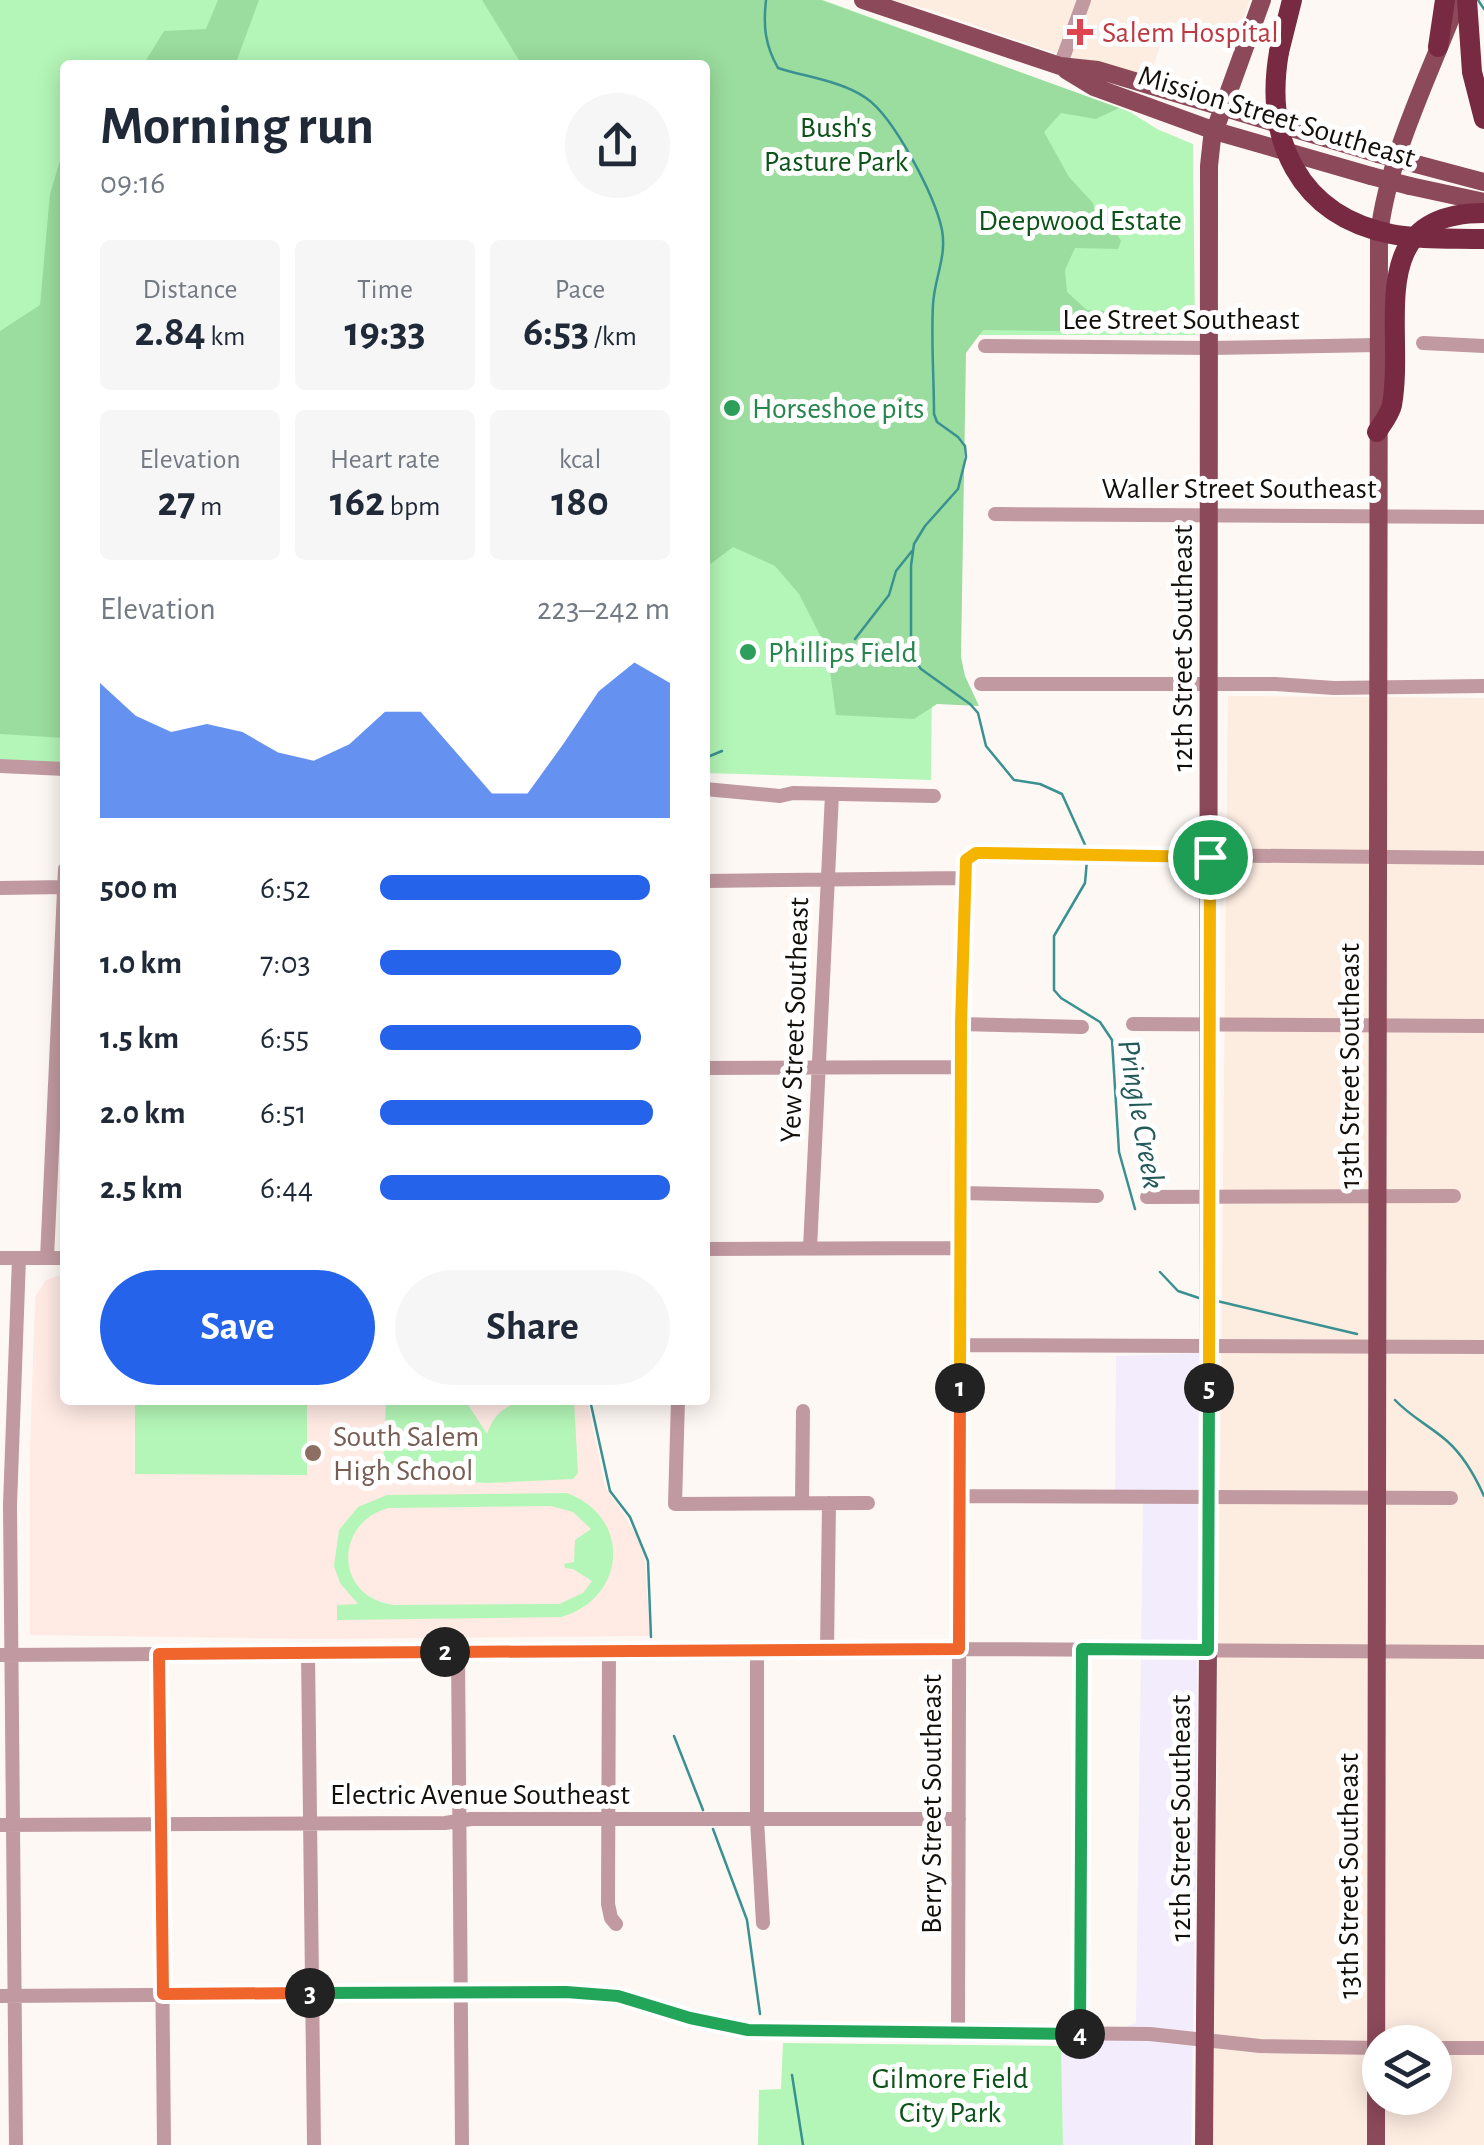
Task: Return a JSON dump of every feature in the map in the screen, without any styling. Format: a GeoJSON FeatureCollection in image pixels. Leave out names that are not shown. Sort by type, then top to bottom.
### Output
{"type":"FeatureCollection","features":[{"type":"Feature","properties":{"kind":"highway"},"geometry":{"type":"LineString","coordinates":[[1292,0],[1280,52],[1275,100],[1282,141],[1297,174],[1316,196],[1350,221],[1380,232],[1484,239]]}},
{"type":"Feature","properties":{"kind":"highway"},"geometry":{"type":"LineString","coordinates":[[1438,47],[1446,0]]}},
{"type":"Feature","properties":{"kind":"highway"},"geometry":{"type":"LineString","coordinates":[[1466,0],[1472,72],[1484,119]]}},
{"type":"Feature","properties":{"kind":"highway"},"geometry":{"type":"LineString","coordinates":[[1377,432],[1392,408],[1396,280],[1406,248],[1418,233],[1453,215],[1484,213]]}},
{"type":"Feature","properties":{"kind":"main road","name":"Mission Street Southeast"},"geometry":{"type":"LineString","coordinates":[[862,0],[900,7],[1060,66],[1094,87],[1215,130],[1371,176],[1484,202]]}},
{"type":"Feature","properties":{"kind":"main road","name":"12th Street Southeast"},"geometry":{"type":"LineString","coordinates":[[1204,2145],[1210,166],[1215,130],[1262,0]]}},
{"type":"Feature","properties":{"kind":"main road","name":"13th Street Southeast"},"geometry":{"type":"LineString","coordinates":[[1378,2025],[1376,858],[1381,218],[1438,47],[1458,0]]}},
{"type":"Feature","properties":{"kind":"main road","name":"Mission Street Southeast"},"geometry":{"type":"LineString","coordinates":[[1060,66],[1098,70],[1484,182]]}},
{"type":"Feature","properties":{"kind":"main road","name":"13th Street Southeast"},"geometry":{"type":"LineString","coordinates":[[1376,2145],[1377,2115]]}},
{"type":"Feature","properties":{"kind":"street"},"geometry":{"type":"LineString","coordinates":[[1060,66],[1084,0]]}},
{"type":"Feature","properties":{"kind":"street"},"geometry":{"type":"LineString","coordinates":[[1423,343],[1484,346]]}},
{"type":"Feature","properties":{"kind":"street","name":"Lee Street Southeast"},"geometry":{"type":"LineString","coordinates":[[985,346],[1378,345]]}},
{"type":"Feature","properties":{"kind":"street","name":"Waller Street Southeast"},"geometry":{"type":"LineString","coordinates":[[994,514],[1484,517]]}},
{"type":"Feature","properties":{"kind":"street"},"geometry":{"type":"LineString","coordinates":[[980,684],[1484,686]]}},
{"type":"Feature","properties":{"kind":"street"},"geometry":{"type":"LineString","coordinates":[[0,766],[60,769]]}},
{"type":"Feature","properties":{"kind":"street"},"geometry":{"type":"LineString","coordinates":[[710,789],[780,796],[934,796]]}},
{"type":"Feature","properties":{"kind":"street","name":"Yew Street Southeast"},"geometry":{"type":"LineString","coordinates":[[810,1248],[832,794]]}},
{"type":"Feature","properties":{"kind":"street","name":"Berry Street Southeast"},"geometry":{"type":"LineString","coordinates":[[958,2034],[963,878],[969,856],[985,853],[1210,857]]}},
{"type":"Feature","properties":{"kind":"street"},"geometry":{"type":"LineString","coordinates":[[1210,857],[1484,858]]}},
{"type":"Feature","properties":{"kind":"street"},"geometry":{"type":"LineString","coordinates":[[710,881],[963,878]]}},
{"type":"Feature","properties":{"kind":"street"},"geometry":{"type":"LineString","coordinates":[[0,888],[60,888]]}},
{"type":"Feature","properties":{"kind":"street"},"geometry":{"type":"LineString","coordinates":[[961,1024],[1082,1027]]}},
{"type":"Feature","properties":{"kind":"street"},"geometry":{"type":"LineString","coordinates":[[1133,1024],[1484,1026]]}},
{"type":"Feature","properties":{"kind":"street"},"geometry":{"type":"LineString","coordinates":[[710,1068],[961,1067]]}},
{"type":"Feature","properties":{"kind":"street"},"geometry":{"type":"LineString","coordinates":[[47,1258],[60,1087]]}},
{"type":"Feature","properties":{"kind":"street"},"geometry":{"type":"LineString","coordinates":[[960,1193],[1097,1196]]}},
{"type":"Feature","properties":{"kind":"street"},"geometry":{"type":"LineString","coordinates":[[1146,1196],[1454,1196]]}},
{"type":"Feature","properties":{"kind":"street"},"geometry":{"type":"LineString","coordinates":[[710,1249],[960,1248]]}},
{"type":"Feature","properties":{"kind":"street"},"geometry":{"type":"LineString","coordinates":[[0,1258],[60,1258]]}},
{"type":"Feature","properties":{"kind":"street"},"geometry":{"type":"LineString","coordinates":[[16,2145],[7,1996],[5,1505],[20,1258]]}},
{"type":"Feature","properties":{"kind":"street"},"geometry":{"type":"LineString","coordinates":[[960,1345],[1484,1347]]}},
{"type":"Feature","properties":{"kind":"street"},"geometry":{"type":"LineString","coordinates":[[678,1405],[675,1504],[868,1502]]}},
{"type":"Feature","properties":{"kind":"street"},"geometry":{"type":"LineString","coordinates":[[802,1503],[804,1411]]}},
{"type":"Feature","properties":{"kind":"street"},"geometry":{"type":"LineString","coordinates":[[961,1496],[1451,1498]]}},
{"type":"Feature","properties":{"kind":"street"},"geometry":{"type":"LineString","coordinates":[[828,1650],[829,1503]]}},
{"type":"Feature","properties":{"kind":"street"},"geometry":{"type":"LineString","coordinates":[[6,1655],[959,1649],[1484,1652]]}},
{"type":"Feature","properties":{"kind":"street"},"geometry":{"type":"LineString","coordinates":[[1081,2034],[1082,1649]]}},
{"type":"Feature","properties":{"kind":"street"},"geometry":{"type":"LineString","coordinates":[[757,1650],[763,1922]]}},
{"type":"Feature","properties":{"kind":"street"},"geometry":{"type":"LineString","coordinates":[[609,1651],[608,1904],[616,1924]]}},
{"type":"Feature","properties":{"kind":"street"},"geometry":{"type":"LineString","coordinates":[[458,1652],[462,2145]]}},
{"type":"Feature","properties":{"kind":"street"},"geometry":{"type":"LineString","coordinates":[[308,1653],[314,2145]]}},
{"type":"Feature","properties":{"kind":"street"},"geometry":{"type":"LineString","coordinates":[[159,1654],[164,2145]]}},
{"type":"Feature","properties":{"kind":"street","name":"Electric Avenue Southeast"},"geometry":{"type":"LineString","coordinates":[[6,1825],[959,1819]]}},
{"type":"Feature","properties":{"kind":"street"},"geometry":{"type":"LineString","coordinates":[[7,1996],[566,1992],[607,1995],[748,2030],[1150,2034],[1206,2042],[1362,2047]]}},
{"type":"Feature","properties":{"kind":"street"},"geometry":{"type":"LineString","coordinates":[[1452,2048],[1484,2048]]}},
{"type":"Feature","properties":{"kind":"shaded area","name":"Salem Hospital"},"geometry":{"type":"Polygon","coordinates":[[[889,0],[1250,0],[1234,43],[1169,21],[1149,78],[889,0]]]}},
{"type":"Feature","properties":{"kind":"shaded area"},"geometry":{"type":"Polygon","coordinates":[[[1228,696],[1484,698],[1484,2145],[1213,2145],[1228,696]]]}},
{"type":"Feature","properties":{"kind":"shaded area","name":"South Salem High School"},"geometry":{"type":"Polygon","coordinates":[[[60,1275],[60,1405],[588,1405],[605,1487],[638,1537],[645,1562],[650,1636],[316,1639],[30,1635],[35,1297],[46,1280],[60,1275]]]}},
{"type":"Feature","properties":{"kind":"shaded area"},"geometry":{"type":"Polygon","coordinates":[[[1199,1353],[1191,2145],[1063,2145],[1061,2046],[1136,2023],[1143,1502],[1115,1502],[1116,1356],[1199,1353]]]}},
{"type":"Feature","properties":{"kind":"green space","name":"Bush's Pasture Park"},"geometry":{"type":"Polygon","coordinates":[[[0,0],[823,0],[1130,112],[1193,144],[1195,335],[966,335],[932,685],[931,780],[710,773],[710,60],[60,60],[60,764],[0,761],[0,0]]]}},
{"type":"Feature","properties":{"kind":"green space"},"geometry":{"type":"Polygon","coordinates":[[[218,0],[259,0],[237,60],[146,60],[164,31],[206,29],[218,0]]]}},
{"type":"Feature","properties":{"kind":"green space","name":"Bush's Pasture Park"},"geometry":{"type":"Polygon","coordinates":[[[482,0],[821,0],[1119,108],[1096,119],[1061,113],[1044,132],[1069,177],[1093,203],[1097,226],[1117,234],[1121,241],[1118,249],[1075,248],[1065,270],[1067,292],[1087,310],[1121,312],[1123,332],[983,330],[966,353],[961,657],[979,706],[937,704],[914,719],[836,715],[827,649],[799,594],[775,566],[733,547],[710,564],[710,60],[519,60],[482,0]]]}},
{"type":"Feature","properties":{"kind":"green space"},"geometry":{"type":"Polygon","coordinates":[[[60,161],[60,738],[0,734],[0,331],[40,305],[50,194],[60,161]]]}},
{"type":"Feature","properties":{"kind":"green space"},"geometry":{"type":"Polygon","coordinates":[[[135,1405],[307,1405],[307,1475],[135,1474],[135,1405]]]}},
{"type":"Feature","properties":{"kind":"green space"},"geometry":{"type":"Polygon","coordinates":[[[386,1405],[468,1405],[487,1434],[501,1411],[511,1405],[574,1405],[578,1473],[573,1479],[489,1483],[392,1479],[383,1470],[386,1405]]]}},
{"type":"Feature","properties":{"kind":"green space"},"geometry":{"type":"Polygon","coordinates":[[[567,1493],[588,1504],[603,1520],[611,1538],[609,1576],[599,1593],[583,1607],[561,1617],[337,1620],[337,1605],[358,1604],[340,1583],[334,1566],[339,1530],[358,1507],[387,1495],[567,1493]],[[551,1506],[388,1508],[370,1516],[357,1529],[348,1560],[360,1589],[394,1605],[559,1604],[583,1593],[592,1581],[565,1568],[564,1564],[574,1562],[575,1540],[591,1529],[573,1512],[551,1506]]]}},
{"type":"Feature","properties":{"kind":"green space","name":"Gilmore Field City Park"},"geometry":{"type":"Polygon","coordinates":[[[783,2043],[1061,2046],[1063,2145],[758,2145],[759,2090],[781,2089],[783,2043]]]}},
{"type":"Feature","properties":{"kind":"waterway","name":"Pringle Creek"},"geometry":{"type":"LineString","coordinates":[[766,0],[766,35],[778,68],[846,87],[877,108],[912,158],[942,230],[943,249],[933,305],[934,414],[937,422],[965,446],[966,457],[958,489],[914,544],[911,655],[921,669],[978,713],[986,746],[1014,780],[1040,784],[1062,794],[1086,847]]}},
{"type":"Feature","properties":{"kind":"waterway"},"geometry":{"type":"LineString","coordinates":[[1478,0],[1484,9]]}},
{"type":"Feature","properties":{"kind":"waterway"},"geometry":{"type":"LineString","coordinates":[[855,639],[889,595],[896,571],[912,551]]}},
{"type":"Feature","properties":{"kind":"waterway"},"geometry":{"type":"LineString","coordinates":[[710,756],[722,751]]}},
{"type":"Feature","properties":{"kind":"waterway","name":"Pringle Creek"},"geometry":{"type":"LineString","coordinates":[[1087,860],[1085,883],[1054,936],[1054,990],[1100,1022],[1112,1040],[1119,1152],[1135,1209]]}},
{"type":"Feature","properties":{"kind":"waterway","name":"Pringle Creek"},"geometry":{"type":"LineString","coordinates":[[1160,1272],[1178,1291],[1199,1298]]}},
{"type":"Feature","properties":{"kind":"waterway","name":"Pringle Creek"},"geometry":{"type":"LineString","coordinates":[[1217,1301],[1357,1334]]}},
{"type":"Feature","properties":{"kind":"waterway","name":"Pringle Creek"},"geometry":{"type":"LineString","coordinates":[[1395,1400],[1453,1447],[1484,1496]]}},
{"type":"Feature","properties":{"kind":"waterway"},"geometry":{"type":"LineString","coordinates":[[591,1405],[610,1491],[630,1517],[648,1561],[651,1637]]}},
{"type":"Feature","properties":{"kind":"waterway"},"geometry":{"type":"LineString","coordinates":[[674,1736],[703,1810]]}},
{"type":"Feature","properties":{"kind":"waterway"},"geometry":{"type":"LineString","coordinates":[[713,1829],[747,1920],[760,2014]]}},
{"type":"Feature","properties":{"kind":"waterway"},"geometry":{"type":"LineString","coordinates":[[792,2075],[803,2145]]}},
{"type":"Feature","properties":{"kind":"place","name":"Salem Hospital"},"geometry":{"type":"Point","coordinates":[1080,32]}},
{"type":"Feature","properties":{"kind":"place","name":"Horseshoe pits"},"geometry":{"type":"Point","coordinates":[732,408]}},
{"type":"Feature","properties":{"kind":"place","name":"Phillips Field"},"geometry":{"type":"Point","coordinates":[748,652]}},
{"type":"Feature","properties":{"kind":"place","name":"South Salem High School"},"geometry":{"type":"Point","coordinates":[313,1453]}},
{"type":"Feature","properties":{"kind":"route"},"geometry":{"type":"LineString","coordinates":[[976,853],[1210,857],[1208,1650],[1082,1649],[1081,2034],[748,2030],[595,1993],[163,1994],[159,1654],[959,1649],[961,1024],[966,860],[976,853]]}},
{"type":"Feature","properties":{"kind":"park label","name":"Deepwood Estate"},"geometry":{"type":"Point","coordinates":[1080,220]}}]}
